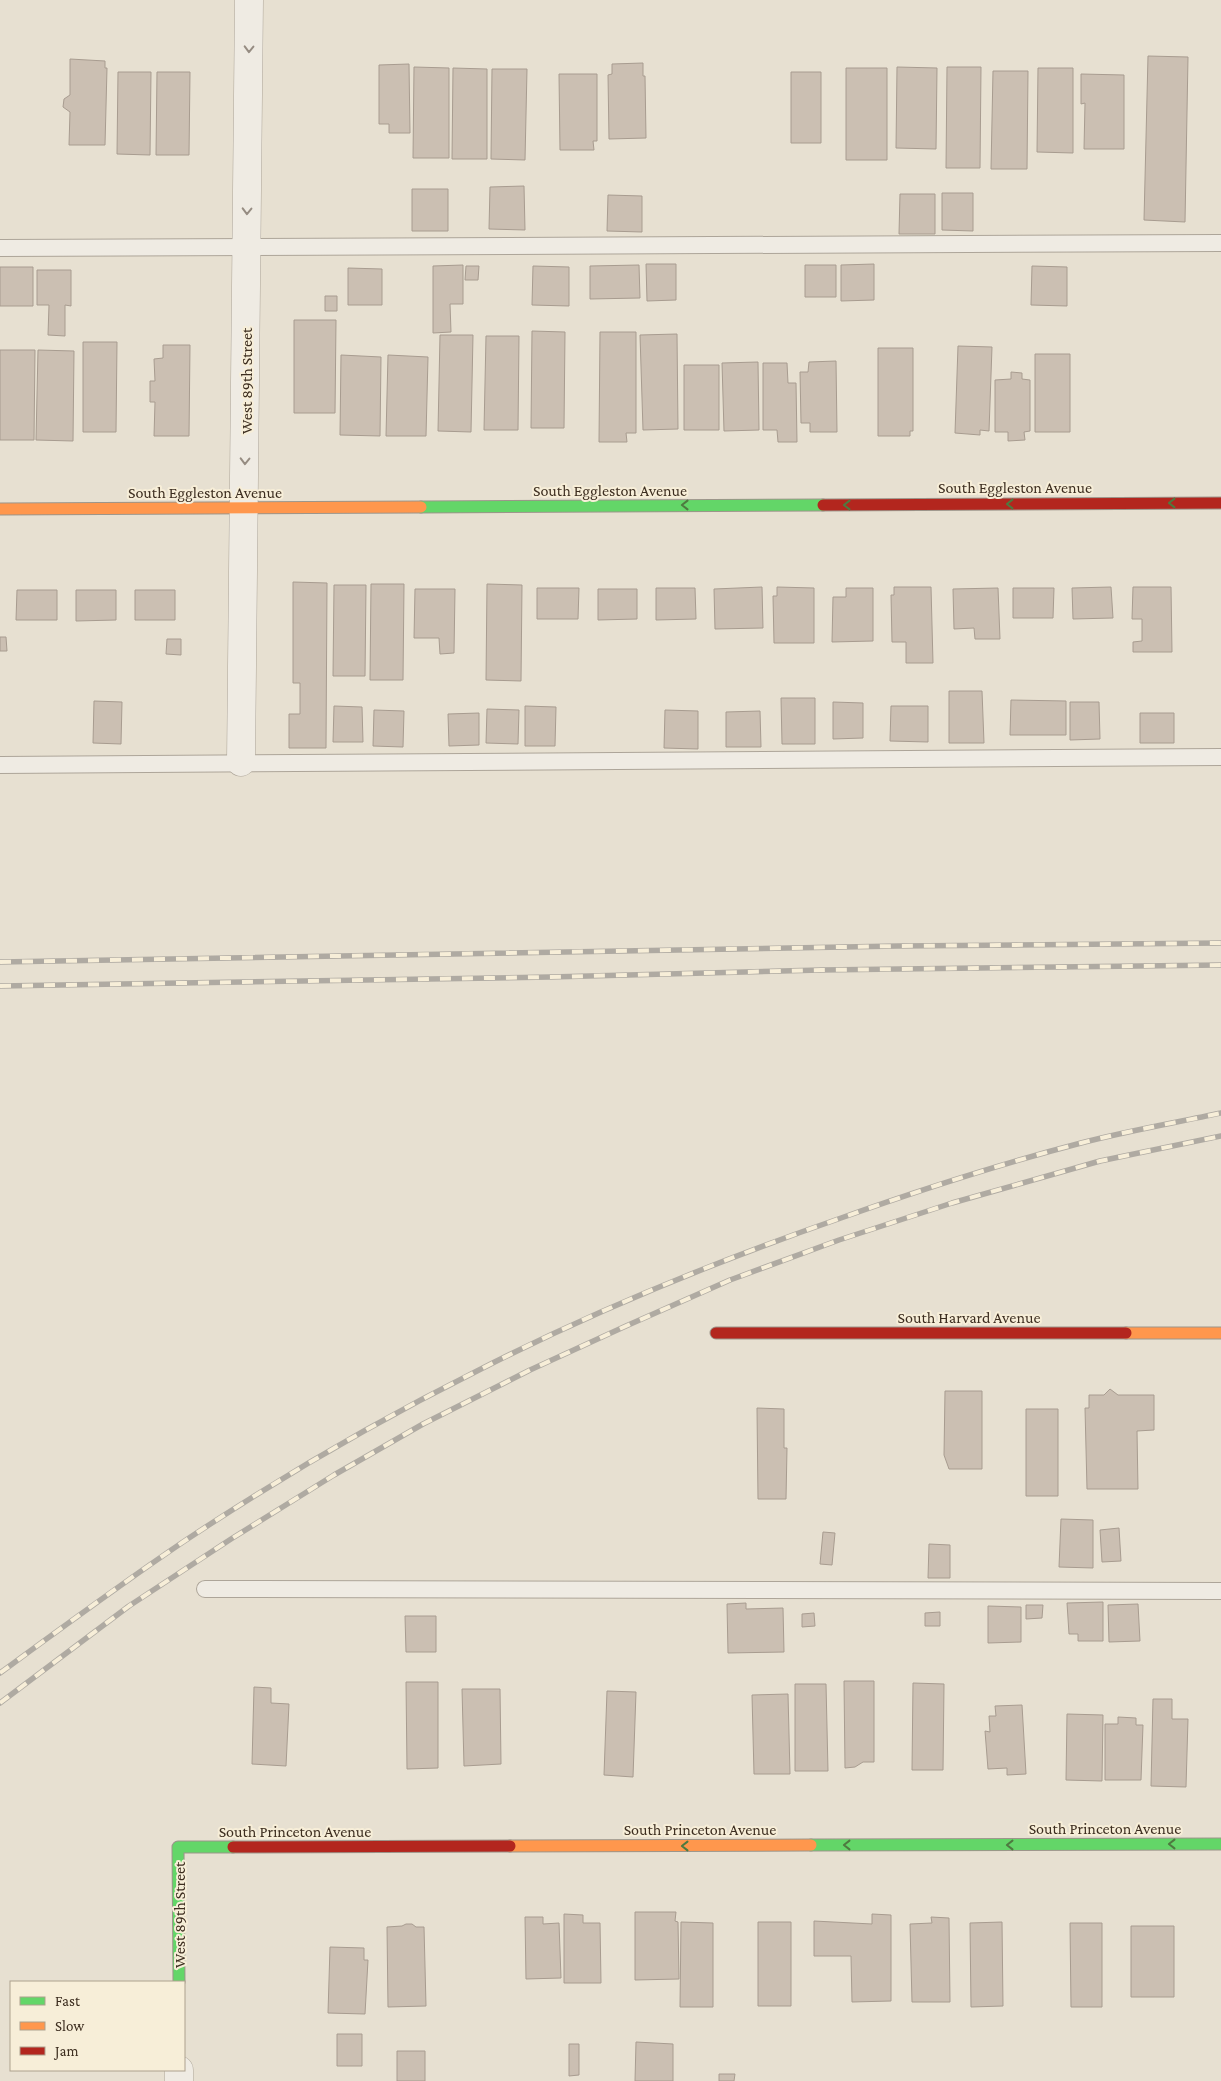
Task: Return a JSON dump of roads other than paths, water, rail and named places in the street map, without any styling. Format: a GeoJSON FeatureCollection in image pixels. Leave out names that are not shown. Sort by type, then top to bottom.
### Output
{"type":"FeatureCollection","features":[{"type":"Feature","properties":{"kind":"street","name":"West 89th Street"},"geometry":{"type":"LineString","coordinates":[[241,762],[249,0]]}},
{"type":"Feature","properties":{"kind":"street","name":"South Eggleston Avenue"},"geometry":{"type":"LineString","coordinates":[[0,509],[1221,503]]}},
{"type":"Feature","properties":{"kind":"street","name":"South Harvard Avenue"},"geometry":{"type":"LineString","coordinates":[[716,1333],[1221,1333]]}},
{"type":"Feature","properties":{"kind":"street","name":"South Princeton Avenue"},"geometry":{"type":"LineString","coordinates":[[178,1848],[1221,1844]]}},
{"type":"Feature","properties":{"kind":"street","name":"West 89th Street"},"geometry":{"type":"LineString","coordinates":[[178,1848],[179,1981]]}},
{"type":"Feature","properties":{"kind":"lane"},"geometry":{"type":"LineString","coordinates":[[0,248],[1221,243]]}},
{"type":"Feature","properties":{"kind":"lane"},"geometry":{"type":"LineString","coordinates":[[0,765],[1221,757]]}},
{"type":"Feature","properties":{"kind":"lane"},"geometry":{"type":"LineString","coordinates":[[205,1588],[1221,1591]]}},
{"type":"Feature","properties":{"kind":"railway"},"geometry":{"type":"LineString","coordinates":[[0,962],[898,946],[1221,943]]}},
{"type":"Feature","properties":{"kind":"railway"},"geometry":{"type":"LineString","coordinates":[[0,986],[550,977],[821,970],[1221,965]]}},
{"type":"Feature","properties":{"kind":"railway"},"geometry":{"type":"LineString","coordinates":[[0,1673],[160,1558],[218,1519],[291,1474],[439,1390],[566,1328],[702,1269],[841,1218],[930,1188],[1081,1143],[1221,1113]]}},
{"type":"Feature","properties":{"kind":"railway"},"geometry":{"type":"LineString","coordinates":[[0,1703],[129,1606],[231,1539],[334,1475],[423,1424],[530,1370],[730,1280],[839,1240],[952,1203],[1100,1161],[1221,1136]]}}]}
